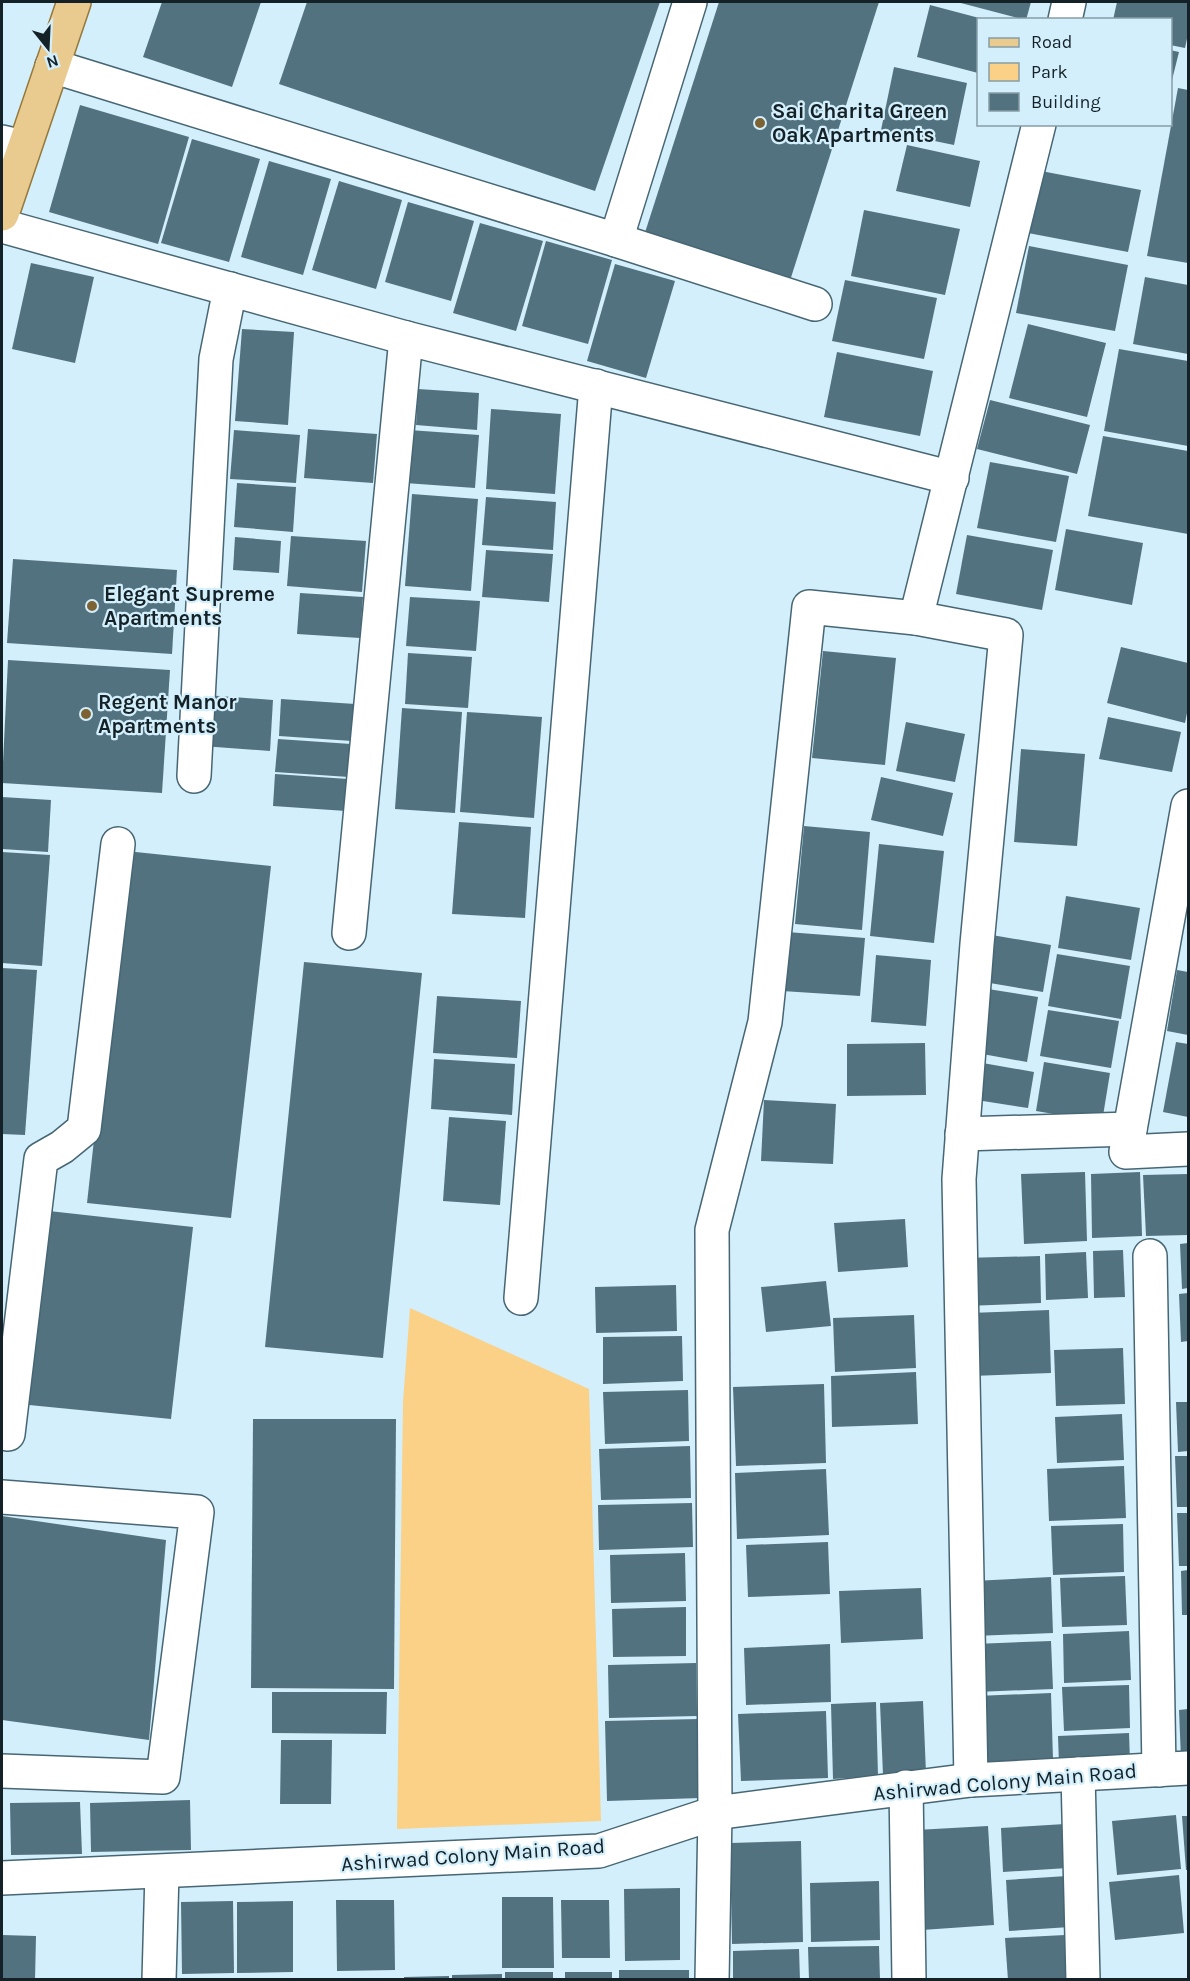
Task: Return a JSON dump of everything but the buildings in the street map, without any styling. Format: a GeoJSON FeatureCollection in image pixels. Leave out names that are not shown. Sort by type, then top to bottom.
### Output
{"type":"FeatureCollection","features":[{"type":"Feature","properties":{"kind":"main road"},"geometry":{"type":"LineString","coordinates":[[2,214],[12,145],[52,66],[74,2]]}},
{"type":"Feature","properties":{"kind":"street"},"geometry":{"type":"LineString","coordinates":[[616,240],[690,2]]}},
{"type":"Feature","properties":{"kind":"street"},"geometry":{"type":"LineString","coordinates":[[1065,18],[1069,2]]}},
{"type":"Feature","properties":{"kind":"street"},"geometry":{"type":"LineString","coordinates":[[52,66],[616,240],[815,304]]}},
{"type":"Feature","properties":{"kind":"street"},"geometry":{"type":"LineString","coordinates":[[916,618],[1039,126]]}},
{"type":"Feature","properties":{"kind":"street"},"geometry":{"type":"LineString","coordinates":[[2,226],[406,338],[952,478]]}},
{"type":"Feature","properties":{"kind":"street"},"geometry":{"type":"LineString","coordinates":[[194,776],[216,358],[230,290]]}},
{"type":"Feature","properties":{"kind":"street"},"geometry":{"type":"LineString","coordinates":[[349,933],[406,338]]}},
{"type":"Feature","properties":{"kind":"street"},"geometry":{"type":"LineString","coordinates":[[520,1298],[596,386]]}},
{"type":"Feature","properties":{"kind":"street"},"geometry":{"type":"LineString","coordinates":[[712,1980],[715,1813],[712,1230],[765,1022],[809,607],[916,618],[1006,635],[977,944],[959,1179],[971,1780]]}},
{"type":"Feature","properties":{"kind":"street"},"geometry":{"type":"LineString","coordinates":[[1188,806],[1126,1152],[1188,1149]]}},
{"type":"Feature","properties":{"kind":"street"},"geometry":{"type":"LineString","coordinates":[[2,1433],[8,1434],[41,1159],[62,1147],[84,1129],[118,844]]}},
{"type":"Feature","properties":{"kind":"street"},"geometry":{"type":"LineString","coordinates":[[962,1134],[1130,1129]]}},
{"type":"Feature","properties":{"kind":"street"},"geometry":{"type":"LineString","coordinates":[[1150,1256],[1174,1769]]}},
{"type":"Feature","properties":{"kind":"street"},"geometry":{"type":"LineString","coordinates":[[2,1497],[197,1512],[164,1777],[2,1771]]}},
{"type":"Feature","properties":{"kind":"street","name":"Ashirwad Colony Main Road"},"geometry":{"type":"LineString","coordinates":[[2,1878],[599,1851],[715,1813],[971,1780],[1174,1769]]}},
{"type":"Feature","properties":{"kind":"street"},"geometry":{"type":"LineString","coordinates":[[1078,1774],[1083,1980]]}},
{"type":"Feature","properties":{"kind":"street"},"geometry":{"type":"LineString","coordinates":[[906,1787],[909,1980]]}},
{"type":"Feature","properties":{"kind":"street"},"geometry":{"type":"LineString","coordinates":[[159,1980],[162,1872]]}},
{"type":"Feature","properties":{"kind":"green space"},"geometry":{"type":"Polygon","coordinates":[[[410,1308],[589,1389],[601,1821],[397,1829],[403,1402],[410,1308]]]}},
{"type":"Feature","properties":{"kind":"place","name":"Sai Charita Green Oak Apartments"},"geometry":{"type":"Point","coordinates":[760,123]}},
{"type":"Feature","properties":{"kind":"place","name":"Elegant Supreme Apartments"},"geometry":{"type":"Point","coordinates":[92,606]}},
{"type":"Feature","properties":{"kind":"place","name":"Regent Manor Apartments"},"geometry":{"type":"Point","coordinates":[86,714]}}]}
